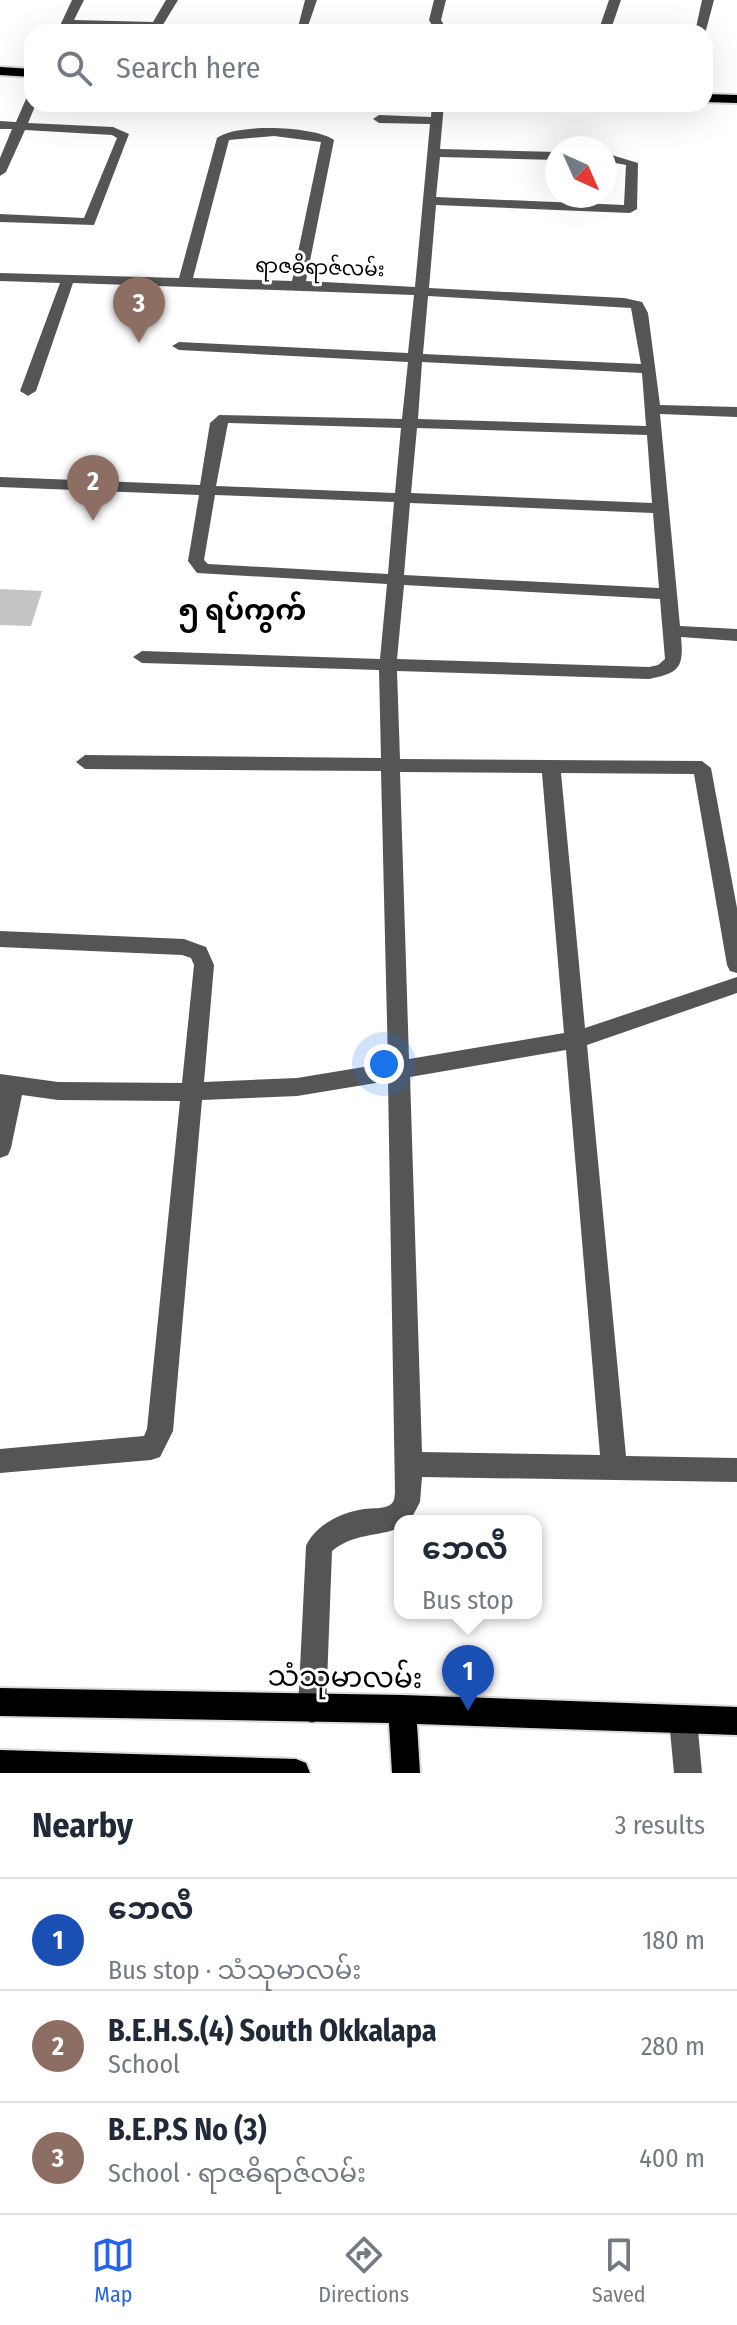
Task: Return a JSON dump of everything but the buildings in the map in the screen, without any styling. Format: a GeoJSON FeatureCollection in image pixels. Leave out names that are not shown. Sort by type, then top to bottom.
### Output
{"type":"FeatureCollection","features":[{"type":"Feature","properties":{"kind":"main road"},"geometry":{"type":"LineString","coordinates":[[0,71],[24,72]]}},
{"type":"Feature","properties":{"kind":"main road"},"geometry":{"type":"LineString","coordinates":[[713,98],[737,99]]}},
{"type":"Feature","properties":{"kind":"main road","name":"သံသုမာလမ်း"},"geometry":{"type":"LineString","coordinates":[[0,1702],[402,1709],[737,1721]]}},
{"type":"Feature","properties":{"kind":"main road"},"geometry":{"type":"LineString","coordinates":[[402,1709],[406,1773]]}},
{"type":"Feature","properties":{"kind":"main road"},"geometry":{"type":"LineString","coordinates":[[0,1764],[296,1773]]}},
{"type":"Feature","properties":{"kind":"street"},"geometry":{"type":"LineString","coordinates":[[67,24],[78,0]]}},
{"type":"Feature","properties":{"kind":"street"},"geometry":{"type":"LineString","coordinates":[[158,24],[172,0]]}},
{"type":"Feature","properties":{"kind":"street"},"geometry":{"type":"LineString","coordinates":[[303,24],[311,0]]}},
{"type":"Feature","properties":{"kind":"street"},"geometry":{"type":"LineString","coordinates":[[437,24],[435,20],[440,0]]}},
{"type":"Feature","properties":{"kind":"street"},"geometry":{"type":"LineString","coordinates":[[607,24],[615,0]]}},
{"type":"Feature","properties":{"kind":"street"},"geometry":{"type":"LineString","coordinates":[[703,24],[708,0]]}},
{"type":"Feature","properties":{"kind":"street"},"geometry":{"type":"LineString","coordinates":[[0,172],[26,112]]}},
{"type":"Feature","properties":{"kind":"street"},"geometry":{"type":"LineString","coordinates":[[379,119],[437,113],[388,664],[409,1464],[407,1503],[398,1515]]}},
{"type":"Feature","properties":{"kind":"street"},"geometry":{"type":"LineString","coordinates":[[0,125],[123,134],[89,222],[0,218]]}},
{"type":"Feature","properties":{"kind":"street"},"geometry":{"type":"LineString","coordinates":[[185,282],[223,138],[236,132],[322,137],[328,140],[298,285]]}},
{"type":"Feature","properties":{"kind":"street"},"geometry":{"type":"LineString","coordinates":[[434,153],[545,156]]}},
{"type":"Feature","properties":{"kind":"street"},"geometry":{"type":"LineString","coordinates":[[605,208],[630,209],[632,163],[617,160]]}},
{"type":"Feature","properties":{"kind":"street"},"geometry":{"type":"LineString","coordinates":[[430,201],[545,206]]}},
{"type":"Feature","properties":{"kind":"street","name":"ရာဇဓိရာဇ်လမ်း"},"geometry":{"type":"LineString","coordinates":[[0,277],[298,285],[637,305],[649,369]]}},
{"type":"Feature","properties":{"kind":"street"},"geometry":{"type":"LineString","coordinates":[[28,391],[68,279]]}},
{"type":"Feature","properties":{"kind":"street"},"geometry":{"type":"LineString","coordinates":[[142,657],[649,673],[664,670],[674,660],[650,409],[649,369],[179,346]]}},
{"type":"Feature","properties":{"kind":"street"},"geometry":{"type":"LineString","coordinates":[[650,409],[737,412]]}},
{"type":"Feature","properties":{"kind":"street"},"geometry":{"type":"LineString","coordinates":[[652,431],[224,418],[218,423],[210,489],[196,561],[203,569],[668,594]]}},
{"type":"Feature","properties":{"kind":"street"},"geometry":{"type":"LineString","coordinates":[[0,482],[659,508]]}},
{"type":"Feature","properties":{"kind":"street"},"geometry":{"type":"LineString","coordinates":[[670,631],[737,635]]}},
{"type":"Feature","properties":{"kind":"street"},"geometry":{"type":"LineString","coordinates":[[85,762],[702,768],[737,965]]}},
{"type":"Feature","properties":{"kind":"street"},"geometry":{"type":"LineString","coordinates":[[551,767],[614,1467]]}},
{"type":"Feature","properties":{"kind":"street"},"geometry":{"type":"LineString","coordinates":[[0,939],[184,947],[199,953],[204,965],[160,1431],[151,1448],[129,1453],[0,1461]]}},
{"type":"Feature","properties":{"kind":"street"},"geometry":{"type":"LineString","coordinates":[[0,1148],[6,1084],[58,1091],[190,1092],[297,1087],[399,1073],[575,1040],[737,985]]}},
{"type":"Feature","properties":{"kind":"street"},"geometry":{"type":"LineString","coordinates":[[409,1464],[737,1470]]}},
{"type":"Feature","properties":{"kind":"street"},"geometry":{"type":"LineString","coordinates":[[312,1709],[319,1546],[325,1539],[355,1523],[394,1517]]}},
{"type":"Feature","properties":{"kind":"street"},"geometry":{"type":"LineString","coordinates":[[683,1720],[688,1773]]}},
{"type":"Feature","properties":{"kind":"place","name":"B.E.P.S No (3)"},"geometry":{"type":"Point","coordinates":[139,343]}},
{"type":"Feature","properties":{"kind":"place","name":"B.E.H.S.(4) South Okkalapa"},"geometry":{"type":"Point","coordinates":[93,521]}},
{"type":"Feature","properties":{"kind":"place","name":"ဘေလီ"},"geometry":{"type":"Point","coordinates":[468,1711]}},
{"type":"Feature","properties":{"kind":"district","name":"၅ ရပ်ကွက်"},"geometry":{"type":"Point","coordinates":[242,610]}}]}
